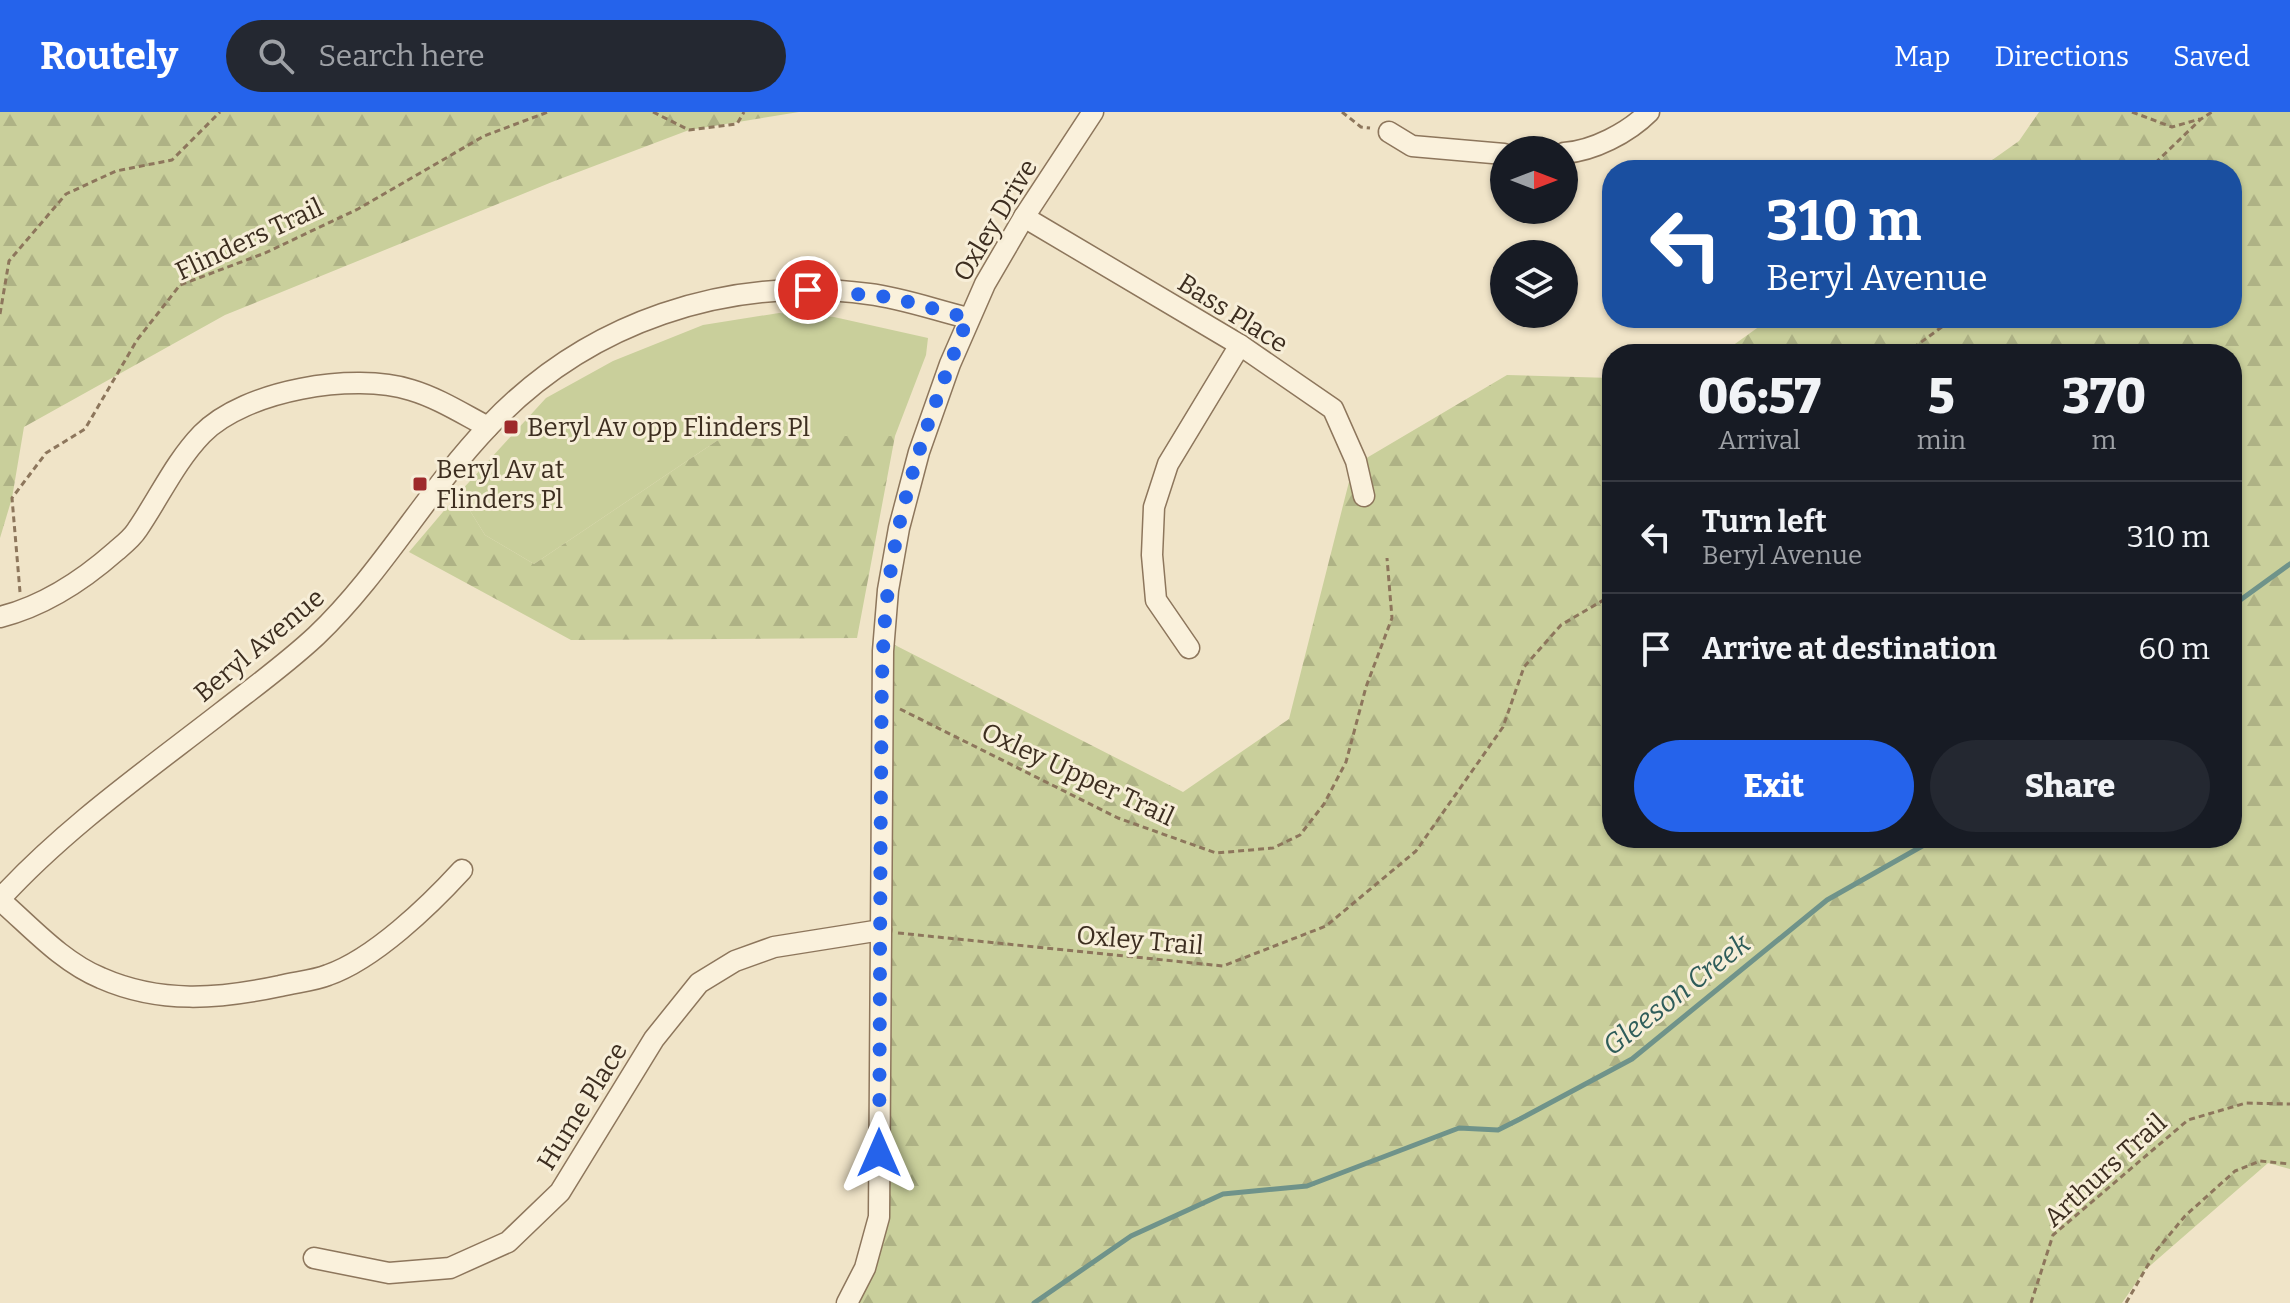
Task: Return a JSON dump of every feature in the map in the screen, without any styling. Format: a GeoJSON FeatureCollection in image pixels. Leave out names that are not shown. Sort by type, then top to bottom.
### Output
{"type":"FeatureCollection","features":[{"type":"Feature","properties":{"kind":"street","name":"Oxley Drive"},"geometry":{"type":"LineString","coordinates":[[847,1303],[865,1268],[879,1217],[883,701],[888,590],[899,528],[919,452],[968,318],[1024,217],[1093,112]]}},
{"type":"Feature","properties":{"kind":"street"},"geometry":{"type":"LineString","coordinates":[[1578,152],[1622,133],[1649,112]]}},
{"type":"Feature","properties":{"kind":"street"},"geometry":{"type":"LineString","coordinates":[[1389,132],[1412,146],[1490,153]]}},
{"type":"Feature","properties":{"kind":"street","name":"Bass Place"},"geometry":{"type":"LineString","coordinates":[[1024,217],[1240,345],[1333,409],[1356,461],[1364,496]]}},
{"type":"Feature","properties":{"kind":"street","name":"Beryl Avenue"},"geometry":{"type":"LineString","coordinates":[[0,900],[48,851],[316,635],[353,598],[488,427],[559,365],[606,337],[668,309],[733,296],[808,290],[890,297],[968,318]]}},
{"type":"Feature","properties":{"kind":"street"},"geometry":{"type":"LineString","coordinates":[[1189,648],[1156,600],[1152,555],[1154,507],[1168,464],[1240,345]]}},
{"type":"Feature","properties":{"kind":"street"},"geometry":{"type":"LineString","coordinates":[[0,617],[22,612],[86,578],[135,534],[176,467],[204,432],[234,412],[268,398],[358,382],[382,384],[439,401],[488,427]]}},
{"type":"Feature","properties":{"kind":"street"},"geometry":{"type":"LineString","coordinates":[[0,900],[60,953],[98,977],[138,992],[176,998],[210,997],[243,994],[329,975],[365,955],[429,905],[462,870]]}},
{"type":"Feature","properties":{"kind":"street","name":"Hume Place"},"geometry":{"type":"LineString","coordinates":[[314,1258],[389,1273],[450,1268],[508,1242],[560,1192],[654,1039],[699,983],[735,961],[774,947],[881,930]]}},
{"type":"Feature","properties":{"kind":"path"},"geometry":{"type":"LineString","coordinates":[[0,314],[9,261],[66,194],[116,171],[172,160],[220,112]]}},
{"type":"Feature","properties":{"kind":"path","name":"Flinders Trail"},"geometry":{"type":"LineString","coordinates":[[22,612],[12,498],[46,453],[85,429],[137,340],[180,285],[265,253],[358,209],[484,136],[548,112]]}},
{"type":"Feature","properties":{"kind":"path"},"geometry":{"type":"LineString","coordinates":[[653,112],[689,130],[737,124],[744,112]]}},
{"type":"Feature","properties":{"kind":"path"},"geometry":{"type":"LineString","coordinates":[[1342,112],[1361,127],[1389,132]]}},
{"type":"Feature","properties":{"kind":"path"},"geometry":{"type":"LineString","coordinates":[[2132,112],[2172,127],[2201,119]]}},
{"type":"Feature","properties":{"kind":"path"},"geometry":{"type":"LineString","coordinates":[[2158,160],[2212,112]]}},
{"type":"Feature","properties":{"kind":"path"},"geometry":{"type":"LineString","coordinates":[[1919,344],[1940,328]]}},
{"type":"Feature","properties":{"kind":"path","name":"Oxley Upper Trail"},"geometry":{"type":"LineString","coordinates":[[883,701],[1118,818],[1216,853],[1273,848],[1300,835],[1324,804],[1346,762],[1366,687],[1392,618],[1387,558]]}},
{"type":"Feature","properties":{"kind":"path","name":"Oxley Trail"},"geometry":{"type":"LineString","coordinates":[[881,930],[1223,966],[1326,926],[1416,851],[1503,727],[1524,667],[1561,625],[1602,601]]}},
{"type":"Feature","properties":{"kind":"path","name":"Arthurs Trail"},"geometry":{"type":"LineString","coordinates":[[2031,1303],[2053,1235],[2188,1120],[2246,1103],[2290,1104]]}},
{"type":"Feature","properties":{"kind":"path"},"geometry":{"type":"LineString","coordinates":[[2126,1303],[2156,1251],[2185,1216],[2235,1171],[2260,1161],[2290,1164]]}},
{"type":"Feature","properties":{"kind":"green space"},"geometry":{"type":"Polygon","coordinates":[[[0,112],[799,112],[689,130],[552,182],[225,315],[24,427],[12,498],[0,538],[0,112]]]}},
{"type":"Feature","properties":{"kind":"green space"},"geometry":{"type":"Polygon","coordinates":[[[2039,112],[2290,112],[2290,1169],[2268,1163],[2144,1271],[2122,1303],[842,1303],[879,1226],[885,640],[1183,792],[1289,719],[1353,466],[1507,375],[1602,378],[1602,848],[2242,848],[2242,344],[1735,344],[1757,328],[2242,328],[2242,160],[1992,160],[2019,141],[2039,112]]]}},
{"type":"Feature","properties":{"kind":"green space"},"geometry":{"type":"Polygon","coordinates":[[[779,313],[834,317],[928,338],[926,355],[895,436],[724,436],[534,564],[485,535],[459,493],[546,398],[613,361],[703,325],[779,313]]]}},
{"type":"Feature","properties":{"kind":"green space"},"geometry":{"type":"Polygon","coordinates":[[[724,436],[895,436],[857,638],[571,640],[409,552],[459,493],[485,535],[534,564],[724,436]]]}},
{"type":"Feature","properties":{"kind":"waterway","name":"Gleeson Creek"},"geometry":{"type":"LineString","coordinates":[[2242,599],[2290,564]]}},
{"type":"Feature","properties":{"kind":"waterway","name":"Gleeson Creek"},"geometry":{"type":"LineString","coordinates":[[1034,1303],[1131,1236],[1223,1194],[1307,1186],[1459,1128],[1498,1130],[1520,1119],[1632,1059],[1827,900],[1919,848]]}},
{"type":"Feature","properties":{"kind":"place","name":"Beryl Av opp Flinders Pl"},"geometry":{"type":"Point","coordinates":[511,427]}},
{"type":"Feature","properties":{"kind":"place","name":"Beryl Av at Flinders Pl"},"geometry":{"type":"Point","coordinates":[420,484]}},
{"type":"Feature","properties":{"kind":"route"},"geometry":{"type":"LineString","coordinates":[[808,290],[890,297],[968,318],[919,452],[899,528],[888,590],[883,651],[879,1153]]}}]}
